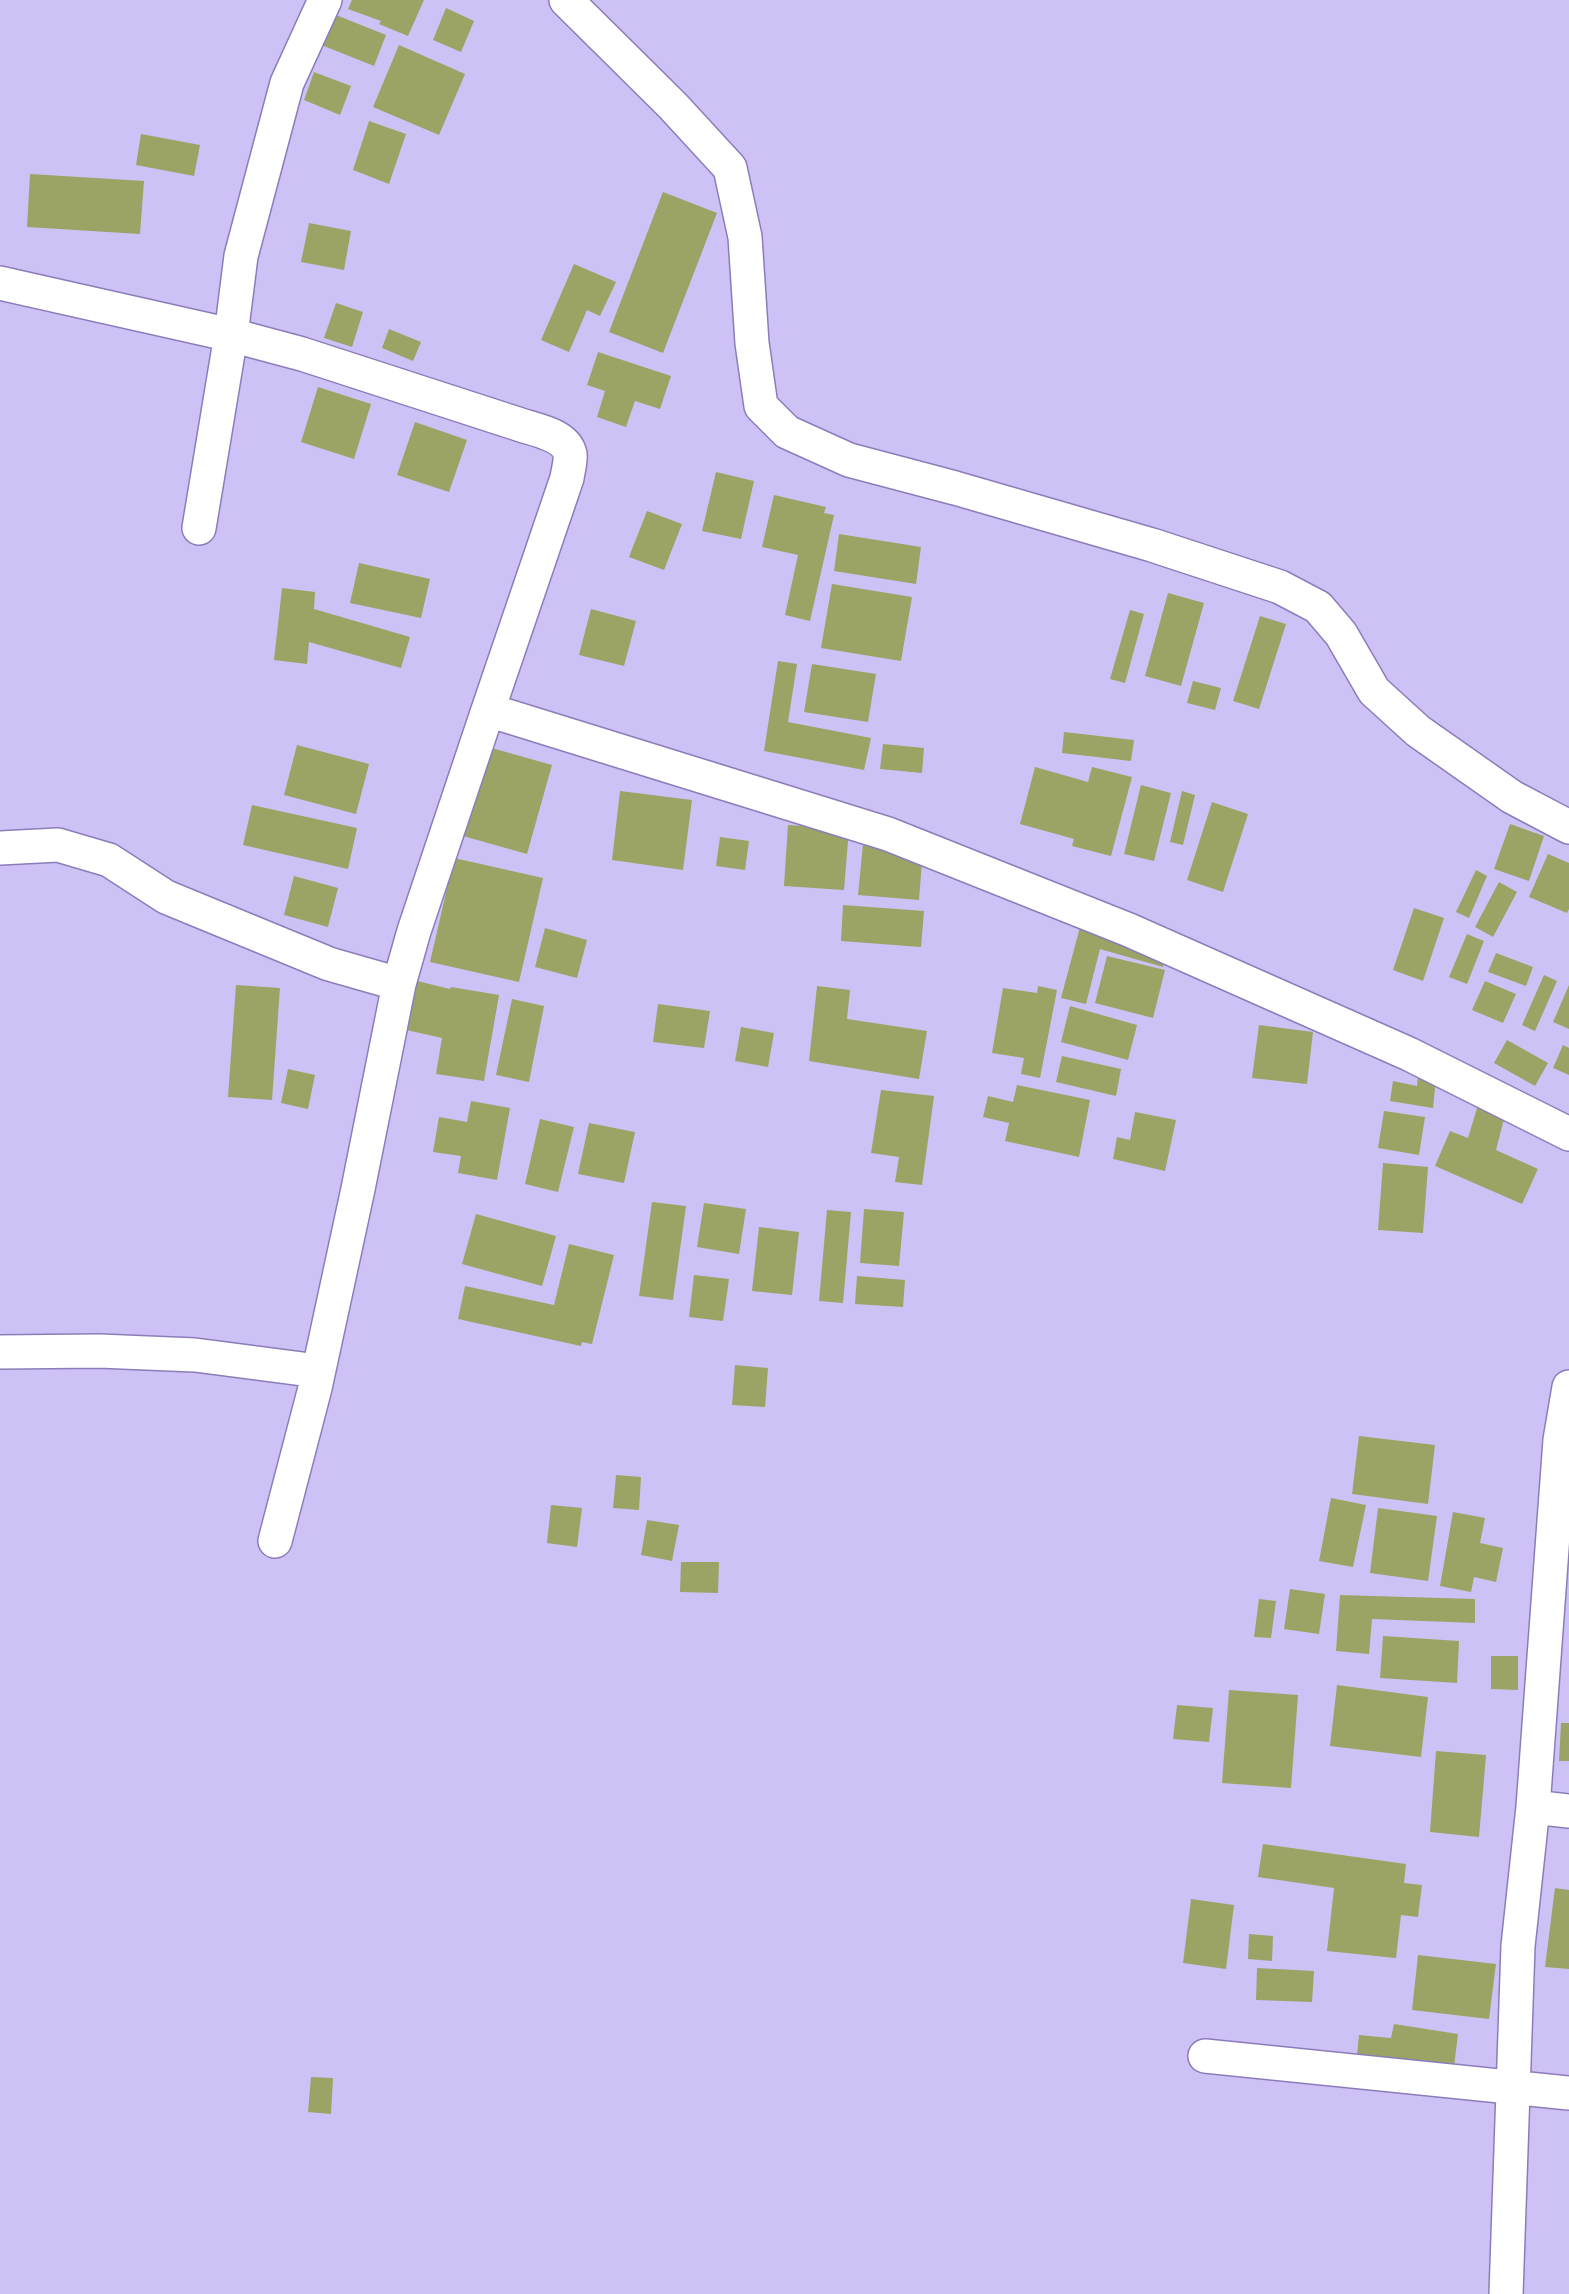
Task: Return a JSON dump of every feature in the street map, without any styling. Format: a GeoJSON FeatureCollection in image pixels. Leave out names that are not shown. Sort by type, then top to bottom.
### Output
{"type":"FeatureCollection","features":[{"type":"Feature","properties":{"kind":"street"},"geometry":{"type":"LineString","coordinates":[[198,528],[231,335],[241,256],[287,83],[325,0]]}},
{"type":"Feature","properties":{"kind":"street"},"geometry":{"type":"LineString","coordinates":[[566,0],[673,106],[730,168],[745,237],[752,343],[761,406],[787,432],[849,460],[1141,542],[1280,587],[1318,607],[1341,634],[1374,691],[1418,731],[1512,797],[1569,827]]}},
{"type":"Feature","properties":{"kind":"street"},"geometry":{"type":"LineString","coordinates":[[0,283],[231,335],[302,354],[556,437],[566,445],[570,454],[567,478],[414,931],[399,984],[318,1371],[275,1541]]}},
{"type":"Feature","properties":{"kind":"street"},"geometry":{"type":"LineString","coordinates":[[488,710],[888,834],[1129,930],[1409,1054],[1569,1134]]}},
{"type":"Feature","properties":{"kind":"street"},"geometry":{"type":"LineString","coordinates":[[0,848],[58,845],[109,860],[166,897],[329,964],[399,984]]}},
{"type":"Feature","properties":{"kind":"street"},"geometry":{"type":"LineString","coordinates":[[0,1352],[99,1351],[195,1355],[318,1371]]}},
{"type":"Feature","properties":{"kind":"street"},"geometry":{"type":"LineString","coordinates":[[1506,2294],[1515,2087],[1518,1946],[1533,1806],[1560,1440],[1569,1387]]}},
{"type":"Feature","properties":{"kind":"street"},"geometry":{"type":"LineString","coordinates":[[1533,1806],[1569,1811]]}},
{"type":"Feature","properties":{"kind":"street"},"geometry":{"type":"LineString","coordinates":[[1205,2056],[1569,2093]]}},
{"type":"Feature","properties":{"kind":"building"},"geometry":{"type":"Polygon","coordinates":[[[352,0],[424,0],[408,36],[379,24],[381,21],[348,9],[352,0]]]}},
{"type":"Feature","properties":{"kind":"building"},"geometry":{"type":"Polygon","coordinates":[[[446,8],[474,21],[461,52],[433,40],[446,8]]]}},
{"type":"Feature","properties":{"kind":"building"},"geometry":{"type":"Polygon","coordinates":[[[331,13],[386,35],[374,66],[319,44],[331,13]]]}},
{"type":"Feature","properties":{"kind":"building"},"geometry":{"type":"Polygon","coordinates":[[[399,45],[465,74],[439,135],[373,107],[399,45]]]}},
{"type":"Feature","properties":{"kind":"building"},"geometry":{"type":"Polygon","coordinates":[[[314,72],[351,86],[340,115],[304,100],[314,72]]]}},
{"type":"Feature","properties":{"kind":"building"},"geometry":{"type":"Polygon","coordinates":[[[369,121],[406,134],[389,184],[353,170],[369,121]]]}},
{"type":"Feature","properties":{"kind":"building"},"geometry":{"type":"Polygon","coordinates":[[[141,134],[200,145],[194,176],[136,165],[141,134]]]}},
{"type":"Feature","properties":{"kind":"building"},"geometry":{"type":"Polygon","coordinates":[[[30,174],[144,181],[140,234],[27,227],[30,174]]]}},
{"type":"Feature","properties":{"kind":"building"},"geometry":{"type":"Polygon","coordinates":[[[663,192],[717,213],[663,353],[609,332],[663,192]]]}},
{"type":"Feature","properties":{"kind":"building"},"geometry":{"type":"Polygon","coordinates":[[[309,223],[351,231],[344,270],[301,262],[309,223]]]}},
{"type":"Feature","properties":{"kind":"building"},"geometry":{"type":"Polygon","coordinates":[[[574,264],[616,282],[600,316],[587,310],[569,352],[541,340],[574,264]]]}},
{"type":"Feature","properties":{"kind":"building"},"geometry":{"type":"Polygon","coordinates":[[[336,303],[363,312],[352,347],[324,338],[336,303]]]}},
{"type":"Feature","properties":{"kind":"building"},"geometry":{"type":"Polygon","coordinates":[[[389,329],[421,342],[413,361],[382,348],[389,329]]]}},
{"type":"Feature","properties":{"kind":"building"},"geometry":{"type":"Polygon","coordinates":[[[598,352],[671,376],[660,409],[635,401],[626,427],[597,417],[605,391],[587,385],[598,352]]]}},
{"type":"Feature","properties":{"kind":"building"},"geometry":{"type":"Polygon","coordinates":[[[318,387],[371,404],[354,459],[301,442],[318,387]]]}},
{"type":"Feature","properties":{"kind":"building"},"geometry":{"type":"Polygon","coordinates":[[[415,422],[467,440],[449,492],[397,475],[415,422]]]}},
{"type":"Feature","properties":{"kind":"building"},"geometry":{"type":"Polygon","coordinates":[[[716,472],[754,481],[741,539],[702,531],[716,472]]]}},
{"type":"Feature","properties":{"kind":"building"},"geometry":{"type":"Polygon","coordinates":[[[774,495],[826,507],[824,513],[834,515],[810,621],[785,615],[798,555],[762,547],[774,495]]]}},
{"type":"Feature","properties":{"kind":"building"},"geometry":{"type":"Polygon","coordinates":[[[647,511],[682,524],[664,570],[629,557],[647,511]]]}},
{"type":"Feature","properties":{"kind":"building"},"geometry":{"type":"Polygon","coordinates":[[[839,534],[921,547],[916,584],[834,571],[839,534]]]}},
{"type":"Feature","properties":{"kind":"building"},"geometry":{"type":"Polygon","coordinates":[[[359,563],[430,579],[421,618],[350,603],[359,563]]]}},
{"type":"Feature","properties":{"kind":"building"},"geometry":{"type":"Polygon","coordinates":[[[832,584],[912,597],[901,661],[821,648],[832,584]]]}},
{"type":"Feature","properties":{"kind":"building"},"geometry":{"type":"Polygon","coordinates":[[[282,588],[315,592],[314,609],[410,637],[401,668],[309,642],[307,664],[274,660],[282,588]]]}},
{"type":"Feature","properties":{"kind":"building"},"geometry":{"type":"Polygon","coordinates":[[[1168,593],[1204,603],[1181,686],[1145,676],[1168,593]]]}},
{"type":"Feature","properties":{"kind":"building"},"geometry":{"type":"Polygon","coordinates":[[[591,609],[636,621],[624,666],[579,655],[591,609]]]}},
{"type":"Feature","properties":{"kind":"building"},"geometry":{"type":"Polygon","coordinates":[[[1130,610],[1144,614],[1125,683],[1110,679],[1130,610]]]}},
{"type":"Feature","properties":{"kind":"building"},"geometry":{"type":"Polygon","coordinates":[[[1260,616],[1286,624],[1259,709],[1233,701],[1260,616]]]}},
{"type":"Feature","properties":{"kind":"building"},"geometry":{"type":"Polygon","coordinates":[[[778,661],[797,664],[788,722],[871,738],[864,770],[764,751],[778,661]]]}},
{"type":"Feature","properties":{"kind":"building"},"geometry":{"type":"Polygon","coordinates":[[[812,664],[876,674],[868,722],[804,712],[812,664]]]}},
{"type":"Feature","properties":{"kind":"building"},"geometry":{"type":"Polygon","coordinates":[[[1193,681],[1221,688],[1215,710],[1187,703],[1193,681]]]}},
{"type":"Feature","properties":{"kind":"building"},"geometry":{"type":"Polygon","coordinates":[[[1064,732],[1134,740],[1131,761],[1062,753],[1064,732]]]}},
{"type":"Feature","properties":{"kind":"building"},"geometry":{"type":"Polygon","coordinates":[[[883,744],[924,748],[922,773],[880,769],[883,744]]]}},
{"type":"Feature","properties":{"kind":"building"},"geometry":{"type":"Polygon","coordinates":[[[297,745],[369,764],[356,814],[284,795],[297,745]]]}},
{"type":"Feature","properties":{"kind":"building"},"geometry":{"type":"Polygon","coordinates":[[[481,745],[552,765],[527,854],[456,834],[481,745]]]}},
{"type":"Feature","properties":{"kind":"building"},"geometry":{"type":"Polygon","coordinates":[[[1035,767],[1088,782],[1092,767],[1132,777],[1111,856],[1072,846],[1074,839],[1020,824],[1035,767]]]}},
{"type":"Feature","properties":{"kind":"building"},"geometry":{"type":"Polygon","coordinates":[[[1141,785],[1171,793],[1154,861],[1124,854],[1141,785]]]}},
{"type":"Feature","properties":{"kind":"building"},"geometry":{"type":"Polygon","coordinates":[[[620,791],[692,800],[683,870],[612,860],[620,791]]]}},
{"type":"Feature","properties":{"kind":"building"},"geometry":{"type":"Polygon","coordinates":[[[1182,791],[1195,795],[1183,845],[1170,842],[1182,791]]]}},
{"type":"Feature","properties":{"kind":"building"},"geometry":{"type":"Polygon","coordinates":[[[1212,802],[1248,814],[1223,892],[1187,880],[1212,802]]]}},
{"type":"Feature","properties":{"kind":"building"},"geometry":{"type":"Polygon","coordinates":[[[252,805],[357,828],[348,869],[243,845],[252,805]]]}},
{"type":"Feature","properties":{"kind":"building"},"geometry":{"type":"Polygon","coordinates":[[[1510,824],[1544,836],[1529,881],[1494,869],[1510,824]]]}},
{"type":"Feature","properties":{"kind":"building"},"geometry":{"type":"Polygon","coordinates":[[[788,825],[849,829],[844,890],[784,886],[788,825]]]}},
{"type":"Feature","properties":{"kind":"building"},"geometry":{"type":"Polygon","coordinates":[[[720,837],[749,841],[745,870],[716,866],[720,837]]]}},
{"type":"Feature","properties":{"kind":"building"},"geometry":{"type":"Polygon","coordinates":[[[863,844],[923,849],[919,900],[858,895],[863,844]]]}},
{"type":"Feature","properties":{"kind":"building"},"geometry":{"type":"Polygon","coordinates":[[[1548,854],[1569,863],[1569,909],[1567,913],[1529,897],[1548,854]]]}},
{"type":"Feature","properties":{"kind":"building"},"geometry":{"type":"Polygon","coordinates":[[[454,858],[543,878],[519,982],[430,962],[454,858]]]}},
{"type":"Feature","properties":{"kind":"building"},"geometry":{"type":"Polygon","coordinates":[[[1476,870],[1487,876],[1469,918],[1456,912],[1476,870]]]}},
{"type":"Feature","properties":{"kind":"building"},"geometry":{"type":"Polygon","coordinates":[[[294,876],[338,888],[328,927],[284,915],[294,876]]]}},
{"type":"Feature","properties":{"kind":"building"},"geometry":{"type":"Polygon","coordinates":[[[1499,882],[1517,892],[1493,937],[1475,927],[1499,882]]]}},
{"type":"Feature","properties":{"kind":"building"},"geometry":{"type":"Polygon","coordinates":[[[843,905],[924,911],[921,947],[841,941],[843,905]]]}},
{"type":"Feature","properties":{"kind":"building"},"geometry":{"type":"Polygon","coordinates":[[[1414,908],[1444,918],[1423,981],[1393,970],[1414,908]]]}},
{"type":"Feature","properties":{"kind":"building"},"geometry":{"type":"Polygon","coordinates":[[[1080,927],[1167,952],[1163,967],[1100,949],[1086,1004],[1061,998],[1080,927]]]}},
{"type":"Feature","properties":{"kind":"building"},"geometry":{"type":"Polygon","coordinates":[[[545,928],[587,940],[577,978],[535,967],[545,928]]]}},
{"type":"Feature","properties":{"kind":"building"},"geometry":{"type":"Polygon","coordinates":[[[1467,934],[1484,941],[1467,984],[1449,977],[1467,934]]]}},
{"type":"Feature","properties":{"kind":"building"},"geometry":{"type":"Polygon","coordinates":[[[1496,953],[1533,967],[1526,986],[1488,972],[1496,953]]]}},
{"type":"Feature","properties":{"kind":"building"},"geometry":{"type":"Polygon","coordinates":[[[1107,956],[1165,970],[1153,1018],[1095,1003],[1107,956]]]}},
{"type":"Feature","properties":{"kind":"building"},"geometry":{"type":"Polygon","coordinates":[[[1544,975],[1557,981],[1535,1031],[1522,1025],[1544,975]]]}},
{"type":"Feature","properties":{"kind":"building"},"geometry":{"type":"Polygon","coordinates":[[[413,980],[450,989],[451,987],[499,995],[484,1081],[436,1074],[442,1038],[402,1029],[413,980]]]}},
{"type":"Feature","properties":{"kind":"building"},"geometry":{"type":"Polygon","coordinates":[[[1485,981],[1516,994],[1503,1023],[1472,1010],[1485,981]]]}},
{"type":"Feature","properties":{"kind":"building"},"geometry":{"type":"Polygon","coordinates":[[[236,985],[280,988],[272,1100],[228,1097],[236,985]]]}},
{"type":"Feature","properties":{"kind":"building"},"geometry":{"type":"Polygon","coordinates":[[[1569,985],[1569,1029],[1553,1022],[1569,985]]]}},
{"type":"Feature","properties":{"kind":"building"},"geometry":{"type":"Polygon","coordinates":[[[817,986],[850,990],[847,1019],[927,1031],[919,1079],[809,1061],[817,986]]]}},
{"type":"Feature","properties":{"kind":"building"},"geometry":{"type":"Polygon","coordinates":[[[1038,986],[1057,990],[1040,1078],[1021,1074],[1024,1058],[992,1053],[1003,988],[1037,993],[1038,986]]]}},
{"type":"Feature","properties":{"kind":"building"},"geometry":{"type":"Polygon","coordinates":[[[512,999],[544,1006],[529,1082],[496,1075],[512,999]]]}},
{"type":"Feature","properties":{"kind":"building"},"geometry":{"type":"Polygon","coordinates":[[[658,1004],[710,1011],[704,1048],[653,1042],[658,1004]]]}},
{"type":"Feature","properties":{"kind":"building"},"geometry":{"type":"Polygon","coordinates":[[[1070,1006],[1137,1025],[1128,1060],[1061,1042],[1070,1006]]]}},
{"type":"Feature","properties":{"kind":"building"},"geometry":{"type":"Polygon","coordinates":[[[1259,1025],[1313,1032],[1307,1084],[1252,1078],[1259,1025]]]}},
{"type":"Feature","properties":{"kind":"building"},"geometry":{"type":"Polygon","coordinates":[[[741,1027],[774,1033],[768,1067],[735,1061],[741,1027]]]}},
{"type":"Feature","properties":{"kind":"building"},"geometry":{"type":"Polygon","coordinates":[[[1507,1040],[1548,1063],[1535,1086],[1494,1063],[1507,1040]]]}},
{"type":"Feature","properties":{"kind":"building"},"geometry":{"type":"Polygon","coordinates":[[[1563,1045],[1569,1048],[1569,1075],[1553,1068],[1563,1045]]]}},
{"type":"Feature","properties":{"kind":"building"},"geometry":{"type":"Polygon","coordinates":[[[1062,1056],[1121,1069],[1116,1096],[1056,1082],[1062,1056]]]}},
{"type":"Feature","properties":{"kind":"building"},"geometry":{"type":"Polygon","coordinates":[[[1419,1066],[1437,1068],[1433,1108],[1390,1101],[1393,1081],[1417,1086],[1419,1066]]]}},
{"type":"Feature","properties":{"kind":"building"},"geometry":{"type":"Polygon","coordinates":[[[288,1069],[315,1075],[308,1109],[281,1103],[288,1069]]]}},
{"type":"Feature","properties":{"kind":"building"},"geometry":{"type":"Polygon","coordinates":[[[1017,1085],[1090,1100],[1079,1157],[1005,1141],[1009,1123],[983,1117],[988,1096],[1013,1102],[1017,1085]]]}},
{"type":"Feature","properties":{"kind":"building"},"geometry":{"type":"Polygon","coordinates":[[[881,1090],[934,1096],[922,1185],[895,1182],[899,1157],[871,1153],[881,1090]]]}},
{"type":"Feature","properties":{"kind":"building"},"geometry":{"type":"Polygon","coordinates":[[[471,1101],[510,1108],[497,1180],[458,1173],[461,1156],[433,1152],[439,1117],[467,1122],[471,1101]]]}},
{"type":"Feature","properties":{"kind":"building"},"geometry":{"type":"Polygon","coordinates":[[[1477,1108],[1505,1115],[1496,1150],[1538,1169],[1522,1204],[1435,1166],[1450,1131],[1468,1138],[1477,1108]]]}},
{"type":"Feature","properties":{"kind":"building"},"geometry":{"type":"Polygon","coordinates":[[[1384,1111],[1425,1117],[1419,1155],[1378,1148],[1384,1111]]]}},
{"type":"Feature","properties":{"kind":"building"},"geometry":{"type":"Polygon","coordinates":[[[1135,1112],[1176,1120],[1165,1171],[1113,1159],[1117,1137],[1130,1140],[1135,1112]]]}},
{"type":"Feature","properties":{"kind":"building"},"geometry":{"type":"Polygon","coordinates":[[[540,1119],[574,1127],[558,1192],[525,1184],[540,1119]]]}},
{"type":"Feature","properties":{"kind":"building"},"geometry":{"type":"Polygon","coordinates":[[[589,1123],[635,1132],[624,1183],[578,1174],[589,1123]]]}},
{"type":"Feature","properties":{"kind":"building"},"geometry":{"type":"Polygon","coordinates":[[[1383,1163],[1428,1167],[1423,1233],[1378,1230],[1383,1163]]]}},
{"type":"Feature","properties":{"kind":"building"},"geometry":{"type":"Polygon","coordinates":[[[652,1202],[686,1206],[673,1300],[639,1296],[652,1202]]]}},
{"type":"Feature","properties":{"kind":"building"},"geometry":{"type":"Polygon","coordinates":[[[704,1203],[746,1209],[739,1254],[697,1247],[704,1203]]]}},
{"type":"Feature","properties":{"kind":"building"},"geometry":{"type":"Polygon","coordinates":[[[864,1209],[904,1212],[899,1266],[860,1263],[864,1209]]]}},
{"type":"Feature","properties":{"kind":"building"},"geometry":{"type":"Polygon","coordinates":[[[827,1210],[851,1212],[843,1303],[819,1301],[827,1210]]]}},
{"type":"Feature","properties":{"kind":"building"},"geometry":{"type":"Polygon","coordinates":[[[476,1214],[556,1236],[542,1286],[462,1264],[476,1214]]]}},
{"type":"Feature","properties":{"kind":"building"},"geometry":{"type":"Polygon","coordinates":[[[759,1227],[799,1232],[792,1295],[752,1291],[759,1227]]]}},
{"type":"Feature","properties":{"kind":"building"},"geometry":{"type":"Polygon","coordinates":[[[569,1244],[614,1255],[592,1344],[582,1342],[581,1346],[458,1319],[465,1286],[554,1305],[569,1244]]]}},
{"type":"Feature","properties":{"kind":"building"},"geometry":{"type":"Polygon","coordinates":[[[694,1275],[729,1279],[723,1321],[689,1317],[694,1275]]]}},
{"type":"Feature","properties":{"kind":"building"},"geometry":{"type":"Polygon","coordinates":[[[857,1276],[905,1280],[903,1307],[855,1304],[857,1276]]]}},
{"type":"Feature","properties":{"kind":"building"},"geometry":{"type":"Polygon","coordinates":[[[735,1365],[768,1368],[765,1407],[732,1405],[735,1365]]]}},
{"type":"Feature","properties":{"kind":"building"},"geometry":{"type":"Polygon","coordinates":[[[1359,1436],[1435,1445],[1428,1504],[1352,1494],[1359,1436]]]}},
{"type":"Feature","properties":{"kind":"building"},"geometry":{"type":"Polygon","coordinates":[[[616,1475],[641,1477],[639,1510],[613,1508],[616,1475]]]}},
{"type":"Feature","properties":{"kind":"building"},"geometry":{"type":"Polygon","coordinates":[[[1331,1498],[1366,1505],[1353,1567],[1319,1561],[1331,1498]]]}},
{"type":"Feature","properties":{"kind":"building"},"geometry":{"type":"Polygon","coordinates":[[[551,1505],[582,1508],[577,1547],[547,1543],[551,1505]]]}},
{"type":"Feature","properties":{"kind":"building"},"geometry":{"type":"Polygon","coordinates":[[[1378,1508],[1437,1516],[1428,1581],[1370,1573],[1378,1508]]]}},
{"type":"Feature","properties":{"kind":"building"},"geometry":{"type":"Polygon","coordinates":[[[1453,1512],[1485,1518],[1480,1543],[1503,1548],[1496,1582],[1474,1577],[1471,1592],[1440,1586],[1453,1512]]]}},
{"type":"Feature","properties":{"kind":"building"},"geometry":{"type":"Polygon","coordinates":[[[647,1520],[679,1525],[672,1561],[641,1555],[647,1520]]]}},
{"type":"Feature","properties":{"kind":"building"},"geometry":{"type":"Polygon","coordinates":[[[681,1562],[719,1562],[718,1593],[680,1592],[681,1562]]]}},
{"type":"Feature","properties":{"kind":"building"},"geometry":{"type":"Polygon","coordinates":[[[1290,1589],[1325,1594],[1319,1634],[1284,1629],[1290,1589]]]}},
{"type":"Feature","properties":{"kind":"building"},"geometry":{"type":"Polygon","coordinates":[[[1340,1595],[1475,1599],[1475,1623],[1372,1619],[1369,1654],[1336,1651],[1340,1595]]]}},
{"type":"Feature","properties":{"kind":"building"},"geometry":{"type":"Polygon","coordinates":[[[1259,1599],[1276,1601],[1271,1638],[1254,1637],[1259,1599]]]}},
{"type":"Feature","properties":{"kind":"building"},"geometry":{"type":"Polygon","coordinates":[[[1383,1636],[1459,1641],[1457,1683],[1380,1678],[1383,1636]]]}},
{"type":"Feature","properties":{"kind":"building"},"geometry":{"type":"Polygon","coordinates":[[[1491,1656],[1518,1656],[1518,1690],[1491,1689],[1491,1656]]]}},
{"type":"Feature","properties":{"kind":"building"},"geometry":{"type":"Polygon","coordinates":[[[1337,1685],[1428,1697],[1421,1757],[1330,1746],[1337,1685]]]}},
{"type":"Feature","properties":{"kind":"building"},"geometry":{"type":"Polygon","coordinates":[[[1229,1690],[1298,1695],[1291,1788],[1222,1783],[1229,1690]]]}},
{"type":"Feature","properties":{"kind":"building"},"geometry":{"type":"Polygon","coordinates":[[[1177,1705],[1213,1708],[1209,1742],[1173,1739],[1177,1705]]]}},
{"type":"Feature","properties":{"kind":"building"},"geometry":{"type":"Polygon","coordinates":[[[1561,1723],[1569,1723],[1569,1761],[1559,1761],[1561,1723]]]}},
{"type":"Feature","properties":{"kind":"building"},"geometry":{"type":"Polygon","coordinates":[[[1436,1751],[1486,1755],[1479,1837],[1430,1832],[1436,1751]]]}},
{"type":"Feature","properties":{"kind":"building"},"geometry":{"type":"Polygon","coordinates":[[[1263,1844],[1406,1864],[1404,1883],[1422,1885],[1418,1917],[1401,1915],[1396,1958],[1327,1951],[1334,1888],[1258,1877],[1263,1844]]]}},
{"type":"Feature","properties":{"kind":"building"},"geometry":{"type":"Polygon","coordinates":[[[1555,1888],[1569,1890],[1569,1969],[1545,1967],[1555,1888]]]}},
{"type":"Feature","properties":{"kind":"building"},"geometry":{"type":"Polygon","coordinates":[[[1191,1899],[1234,1905],[1226,1969],[1183,1963],[1191,1899]]]}},
{"type":"Feature","properties":{"kind":"building"},"geometry":{"type":"Polygon","coordinates":[[[1249,1934],[1273,1936],[1272,1961],[1248,1959],[1249,1934]]]}},
{"type":"Feature","properties":{"kind":"building"},"geometry":{"type":"Polygon","coordinates":[[[1418,1955],[1496,1964],[1489,2019],[1412,2010],[1418,1955]]]}},
{"type":"Feature","properties":{"kind":"building"},"geometry":{"type":"Polygon","coordinates":[[[1257,1968],[1314,1971],[1312,2002],[1256,2000],[1257,1968]]]}},
{"type":"Feature","properties":{"kind":"building"},"geometry":{"type":"Polygon","coordinates":[[[1394,2024],[1458,2034],[1453,2075],[1356,2066],[1359,2035],[1391,2038],[1394,2024]]]}},
{"type":"Feature","properties":{"kind":"building"},"geometry":{"type":"Polygon","coordinates":[[[311,2077],[333,2078],[331,2114],[308,2112],[311,2077]]]}}]}
